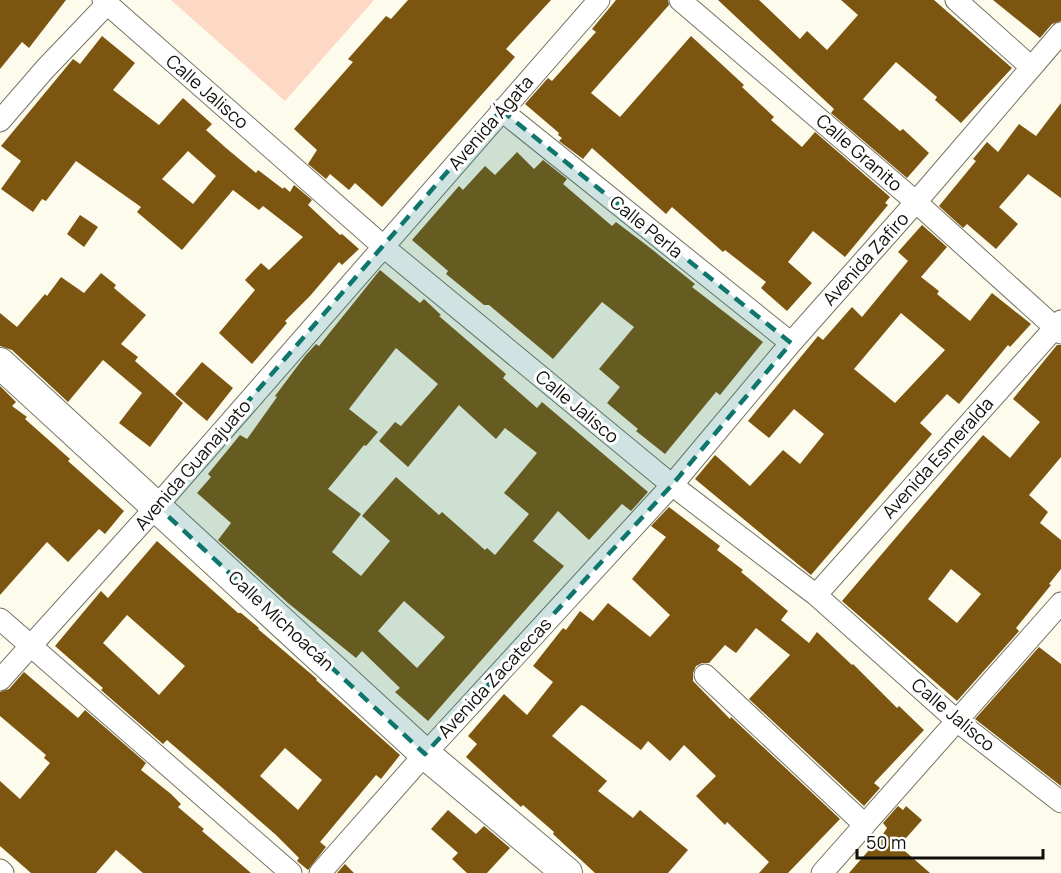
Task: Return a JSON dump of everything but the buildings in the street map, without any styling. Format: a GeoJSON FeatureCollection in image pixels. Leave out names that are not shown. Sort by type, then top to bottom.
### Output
{"type":"FeatureCollection","features":[{"type":"Feature","properties":{"kind":"street","name":"Avenida Ágata"},"geometry":{"type":"LineString","coordinates":[[385,248],[501,110],[598,0]]}},
{"type":"Feature","properties":{"kind":"street","name":"Calle Granito"},"geometry":{"type":"LineString","coordinates":[[680,0],[1059,328]]}},
{"type":"Feature","properties":{"kind":"street"},"geometry":{"type":"LineString","coordinates":[[956,0],[1031,67]]}},
{"type":"Feature","properties":{"kind":"street"},"geometry":{"type":"LineString","coordinates":[[0,121],[105,2]]}},
{"type":"Feature","properties":{"kind":"street","name":"Calle Jalisco"},"geometry":{"type":"LineString","coordinates":[[105,2],[385,248],[672,485],[816,595],[957,721],[1061,802]]}},
{"type":"Feature","properties":{"kind":"street","name":"Avenida Zafiro"},"geometry":{"type":"LineString","coordinates":[[672,485],[791,343],[1061,33]]}},
{"type":"Feature","properties":{"kind":"street","name":"Calle Perla"},"geometry":{"type":"LineString","coordinates":[[501,110],[791,343]]}},
{"type":"Feature","properties":{"kind":"street","name":"Avenida Guanajuato"},"geometry":{"type":"LineString","coordinates":[[0,680],[385,248]]}},
{"type":"Feature","properties":{"kind":"street","name":"Avenida Esmeralda"},"geometry":{"type":"LineString","coordinates":[[816,595],[1059,328]]}},
{"type":"Feature","properties":{"kind":"street","name":"Calle Michoacán"},"geometry":{"type":"LineString","coordinates":[[0,363],[426,754],[567,873]]}},
{"type":"Feature","properties":{"kind":"street","name":"Avenida Zacatecas"},"geometry":{"type":"LineString","coordinates":[[320,873],[672,485]]}},
{"type":"Feature","properties":{"kind":"street"},"geometry":{"type":"LineString","coordinates":[[822,873],[1061,603]]}},
{"type":"Feature","properties":{"kind":"street"},"geometry":{"type":"LineString","coordinates":[[0,620],[291,873]]}},
{"type":"Feature","properties":{"kind":"street"},"geometry":{"type":"LineString","coordinates":[[705,675],[865,825]]}},
{"type":"Feature","properties":{"kind":"highlighted area"},"geometry":{"type":"Polygon","coordinates":[[[501,110],[791,343],[672,485],[425,754],[157,506],[501,110]]]}},
{"type":"Feature","properties":{"kind":"shaded area"},"geometry":{"type":"Polygon","coordinates":[[[171,0],[374,0],[285,101],[171,0]]]}}]}
